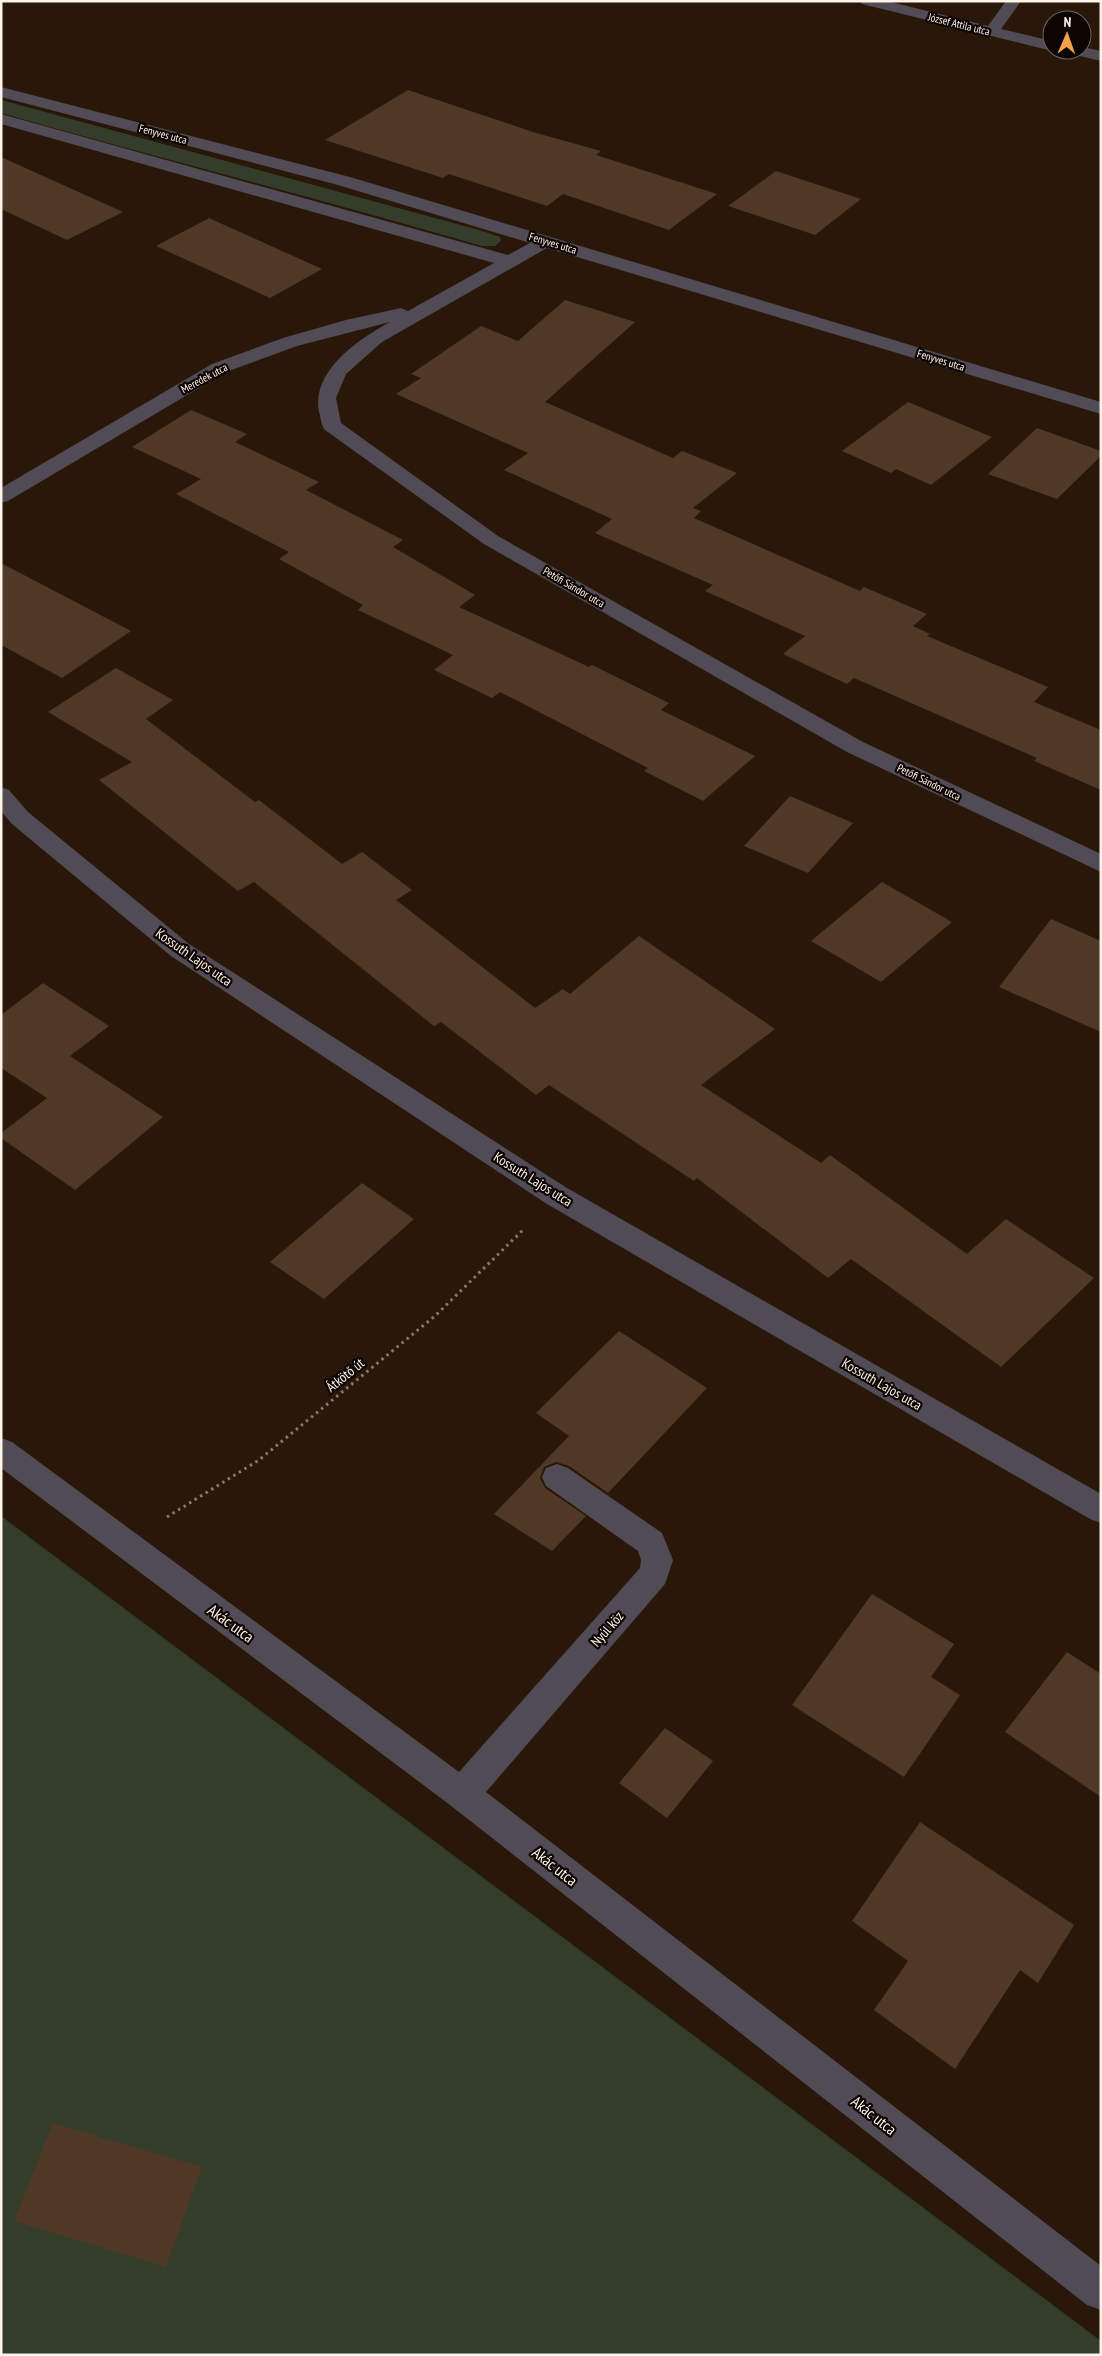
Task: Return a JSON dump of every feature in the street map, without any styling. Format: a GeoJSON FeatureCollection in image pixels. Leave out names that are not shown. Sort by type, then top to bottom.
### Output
{"type":"FeatureCollection","features":[{"type":"Feature","properties":{"kind":"street","name":"József Attila utca"},"geometry":{"type":"LineString","coordinates":[[866,1],[1042,44]]}},
{"type":"Feature","properties":{"kind":"street"},"geometry":{"type":"LineString","coordinates":[[991,32],[1014,1]]}},
{"type":"Feature","properties":{"kind":"street","name":"Fenyves utca"},"geometry":{"type":"LineString","coordinates":[[1,92],[344,181],[1101,408]]}},
{"type":"Feature","properties":{"kind":"street"},"geometry":{"type":"LineString","coordinates":[[1,119],[508,261]]}},
{"type":"Feature","properties":{"kind":"street","name":"Petőfi Sándor utca"},"geometry":{"type":"LineString","coordinates":[[546,241],[375,338],[338,371],[326,398],[332,426],[491,540],[855,747],[1101,864]]}},
{"type":"Feature","properties":{"kind":"street","name":"Meredek utca"},"geometry":{"type":"LineString","coordinates":[[1,497],[219,368],[308,336],[427,308]]}},
{"type":"Feature","properties":{"kind":"street","name":"Kossuth Lajos utca"},"geometry":{"type":"LineString","coordinates":[[1,795],[20,818],[180,950],[557,1196],[1101,1510]]}},
{"type":"Feature","properties":{"kind":"street","name":"Akác utca"},"geometry":{"type":"LineString","coordinates":[[1,1451],[123,1544],[462,1794],[1101,2291]]}},
{"type":"Feature","properties":{"kind":"street","name":"Nyúl köz"},"geometry":{"type":"LineString","coordinates":[[462,1794],[654,1574],[657,1560],[650,1543],[557,1477]]}},
{"type":"Feature","properties":{"kind":"path","name":"Átkötő út"},"geometry":{"type":"LineString","coordinates":[[123,1544],[259,1460],[435,1316],[557,1196]]}},
{"type":"Feature","properties":{"kind":"green space"},"geometry":{"type":"Polygon","coordinates":[[[1,100],[479,230],[500,237],[501,241],[495,246],[482,246],[61,130],[1,113],[1,100]]]}},
{"type":"Feature","properties":{"kind":"green space"},"geometry":{"type":"Polygon","coordinates":[[[1,1516],[1101,2341],[1101,2355],[1,2355],[1,1516]]]}},
{"type":"Feature","properties":{"kind":"building"},"geometry":{"type":"Polygon","coordinates":[[[408,90],[533,132],[601,151],[596,155],[717,194],[669,230],[563,194],[547,206],[449,174],[443,178],[325,140],[408,90]]]}},
{"type":"Feature","properties":{"kind":"building"},"geometry":{"type":"Polygon","coordinates":[[[1,157],[123,212],[67,240],[1,209],[1,157]]]}},
{"type":"Feature","properties":{"kind":"building"},"geometry":{"type":"Polygon","coordinates":[[[776,171],[861,199],[815,235],[728,206],[776,171]]]}},
{"type":"Feature","properties":{"kind":"building"},"geometry":{"type":"Polygon","coordinates":[[[209,218],[322,269],[270,298],[156,246],[209,218]]]}},
{"type":"Feature","properties":{"kind":"building"},"geometry":{"type":"Polygon","coordinates":[[[565,300],[635,322],[545,402],[673,458],[682,451],[737,473],[693,508],[701,511],[694,518],[860,591],[864,587],[927,614],[913,626],[930,634],[927,636],[1048,687],[1034,702],[1101,730],[1101,790],[1034,761],[1037,758],[854,678],[847,684],[783,654],[805,636],[705,591],[713,585],[595,533],[612,519],[504,470],[528,453],[396,394],[421,378],[411,374],[481,326],[518,341],[565,300]]]}},
{"type":"Feature","properties":{"kind":"building"},"geometry":{"type":"Polygon","coordinates":[[[908,402],[992,437],[931,485],[896,469],[891,473],[842,451],[908,402]]]}},
{"type":"Feature","properties":{"kind":"building"},"geometry":{"type":"Polygon","coordinates":[[[191,410],[247,434],[235,442],[319,482],[306,490],[403,540],[393,547],[475,595],[459,607],[589,667],[592,665],[669,703],[661,710],[755,756],[703,801],[644,771],[648,768],[500,692],[492,698],[434,670],[453,655],[358,610],[363,605],[279,559],[289,552],[176,494],[201,479],[132,447],[191,410]]]}},
{"type":"Feature","properties":{"kind":"building"},"geometry":{"type":"Polygon","coordinates":[[[1037,428],[1101,451],[1101,456],[1057,499],[988,474],[1037,428]]]}},
{"type":"Feature","properties":{"kind":"building"},"geometry":{"type":"Polygon","coordinates":[[[1,563],[131,631],[62,678],[1,645],[1,563]]]}},
{"type":"Feature","properties":{"kind":"building"},"geometry":{"type":"Polygon","coordinates":[[[116,668],[173,700],[146,719],[255,802],[259,800],[342,864],[362,852],[412,890],[396,900],[535,1008],[563,989],[570,994],[639,936],[775,1029],[701,1085],[821,1163],[830,1155],[967,1254],[1006,1219],[1094,1278],[1001,1367],[851,1259],[828,1278],[697,1178],[694,1181],[549,1085],[536,1095],[441,1022],[434,1026],[254,882],[238,891],[99,780],[132,762],[48,712],[116,668]]]}},
{"type":"Feature","properties":{"kind":"building"},"geometry":{"type":"Polygon","coordinates":[[[790,796],[853,823],[808,873],[744,846],[790,796]]]}},
{"type":"Feature","properties":{"kind":"building"},"geometry":{"type":"Polygon","coordinates":[[[882,882],[952,922],[881,982],[811,941],[882,882]]]}},
{"type":"Feature","properties":{"kind":"building"},"geometry":{"type":"Polygon","coordinates":[[[1051,919],[1101,941],[1101,1032],[999,987],[1051,919]]]}},
{"type":"Feature","properties":{"kind":"building"},"geometry":{"type":"Polygon","coordinates":[[[43,983],[109,1026],[70,1056],[163,1117],[75,1190],[1,1138],[1,1133],[47,1098],[1,1068],[1,1015],[43,983]]]}},
{"type":"Feature","properties":{"kind":"building"},"geometry":{"type":"Polygon","coordinates":[[[362,1183],[414,1219],[324,1299],[270,1262],[362,1183]]]}},
{"type":"Feature","properties":{"kind":"building"},"geometry":{"type":"Polygon","coordinates":[[[619,1331],[707,1388],[608,1493],[569,1466],[556,1462],[544,1467],[540,1478],[545,1488],[586,1516],[552,1551],[494,1514],[569,1436],[536,1413],[619,1331]]]}},
{"type":"Feature","properties":{"kind":"building"},"geometry":{"type":"Polygon","coordinates":[[[872,1594],[954,1644],[931,1677],[960,1695],[904,1777],[792,1705],[872,1594]]]}},
{"type":"Feature","properties":{"kind":"building"},"geometry":{"type":"Polygon","coordinates":[[[1067,1652],[1101,1674],[1101,1797],[1005,1732],[1067,1652]]]}},
{"type":"Feature","properties":{"kind":"building"},"geometry":{"type":"Polygon","coordinates":[[[665,1728],[713,1761],[667,1818],[619,1783],[665,1728]]]}},
{"type":"Feature","properties":{"kind":"building"},"geometry":{"type":"Polygon","coordinates":[[[920,1822],[1074,1925],[1038,1983],[1020,1970],[955,2069],[874,2010],[908,1961],[852,1921],[920,1822]]]}},
{"type":"Feature","properties":{"kind":"building"},"geometry":{"type":"Polygon","coordinates":[[[53,2123],[202,2167],[166,2267],[14,2221],[53,2123]]]}}]}
